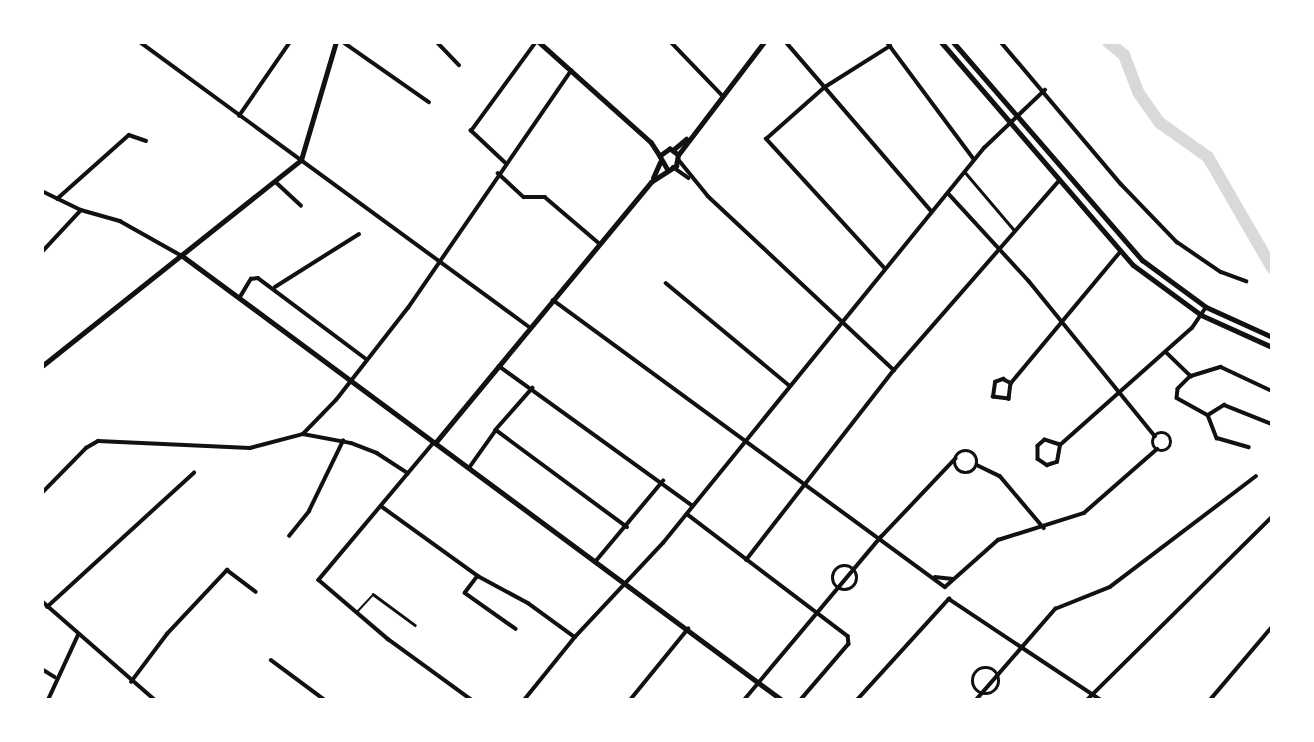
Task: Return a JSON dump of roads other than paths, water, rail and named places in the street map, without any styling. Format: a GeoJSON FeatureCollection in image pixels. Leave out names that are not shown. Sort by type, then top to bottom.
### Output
{"type":"FeatureCollection","features":[{"type":"Feature","properties":{"kind":"main road"},"geometry":{"type":"LineString","coordinates":[[941,42],[1120,252],[1161,289],[1201,315],[1272,347]]}},
{"type":"Feature","properties":{"kind":"main road"},"geometry":{"type":"LineString","coordinates":[[953,42],[1136,254],[1206,307],[1272,337]]}},
{"type":"Feature","properties":{"kind":"street"},"geometry":{"type":"LineString","coordinates":[[139,42],[530,327]]}},
{"type":"Feature","properties":{"kind":"street"},"geometry":{"type":"LineString","coordinates":[[239,116],[290,42]]}},
{"type":"Feature","properties":{"kind":"street"},"geometry":{"type":"LineString","coordinates":[[42,366],[184,257],[277,183],[301,160],[336,42]]}},
{"type":"Feature","properties":{"kind":"street"},"geometry":{"type":"LineString","coordinates":[[343,42],[429,102]]}},
{"type":"Feature","properties":{"kind":"street"},"geometry":{"type":"LineString","coordinates":[[438,42],[459,65]]}},
{"type":"Feature","properties":{"kind":"street"},"geometry":{"type":"LineString","coordinates":[[505,163],[471,131],[538,42],[651,142],[674,153],[691,179],[894,370]]}},
{"type":"Feature","properties":{"kind":"street"},"geometry":{"type":"LineString","coordinates":[[671,42],[722,94]]}},
{"type":"Feature","properties":{"kind":"street"},"geometry":{"type":"LineString","coordinates":[[651,182],[660,159],[674,153],[690,136],[764,42]]}},
{"type":"Feature","properties":{"kind":"street"},"geometry":{"type":"LineString","coordinates":[[786,42],[932,212]]}},
{"type":"Feature","properties":{"kind":"street"},"geometry":{"type":"LineString","coordinates":[[1001,42],[1045,90],[1121,184],[1177,242],[1221,272],[1246,281]]}},
{"type":"Feature","properties":{"kind":"street"},"geometry":{"type":"LineString","coordinates":[[885,269],[766,139],[825,87],[888,44],[972,153],[974,161]]}},
{"type":"Feature","properties":{"kind":"street"},"geometry":{"type":"LineString","coordinates":[[303,434],[350,382],[365,358],[408,308],[498,173],[571,71]]}},
{"type":"Feature","properties":{"kind":"street"},"geometry":{"type":"LineString","coordinates":[[524,700],[575,637],[624,586],[693,506],[974,161],[1009,122],[1045,90]]}},
{"type":"Feature","properties":{"kind":"street"},"geometry":{"type":"LineString","coordinates":[[57,199],[129,135],[146,141]]}},
{"type":"Feature","properties":{"kind":"street"},"geometry":{"type":"LineString","coordinates":[[651,142],[660,159],[670,168],[691,179]]}},
{"type":"Feature","properties":{"kind":"street"},"geometry":{"type":"LineString","coordinates":[[472,700],[356,613],[319,580],[651,182],[670,168],[674,153]]}},
{"type":"Feature","properties":{"kind":"street"},"geometry":{"type":"LineString","coordinates":[[965,172],[1015,230]]}},
{"type":"Feature","properties":{"kind":"street"},"geometry":{"type":"LineString","coordinates":[[498,173],[524,197],[545,197],[600,244]]}},
{"type":"Feature","properties":{"kind":"street"},"geometry":{"type":"LineString","coordinates":[[746,560],[894,370],[1059,181]]}},
{"type":"Feature","properties":{"kind":"street"},"geometry":{"type":"LineString","coordinates":[[277,183],[301,205]]}},
{"type":"Feature","properties":{"kind":"street"},"geometry":{"type":"LineString","coordinates":[[42,191],[81,210],[120,221],[184,257],[350,382],[436,442],[624,586],[688,629],[782,700]]}},
{"type":"Feature","properties":{"kind":"street"},"geometry":{"type":"LineString","coordinates":[[948,193],[1063,322],[1155,436],[1157,449]]}},
{"type":"Feature","properties":{"kind":"street"},"geometry":{"type":"LineString","coordinates":[[42,252],[81,210]]}},
{"type":"Feature","properties":{"kind":"street"},"geometry":{"type":"LineString","coordinates":[[275,287],[359,234]]}},
{"type":"Feature","properties":{"kind":"street"},"geometry":{"type":"LineString","coordinates":[[1011,383],[1120,252]]}},
{"type":"Feature","properties":{"kind":"street"},"geometry":{"type":"LineString","coordinates":[[239,299],[251,279],[275,287],[365,358]]}},
{"type":"Feature","properties":{"kind":"street"},"geometry":{"type":"LineString","coordinates":[[666,283],[789,385]]}},
{"type":"Feature","properties":{"kind":"street"},"geometry":{"type":"LineString","coordinates":[[553,300],[745,443],[881,537],[946,587],[998,540],[1044,528],[1084,513],[1157,449],[1167,450],[1171,440],[1165,433],[1155,436]]}},
{"type":"Feature","properties":{"kind":"street"},"geometry":{"type":"LineString","coordinates":[[1060,445],[1045,440],[1038,446],[1038,459],[1047,465],[1057,462],[1060,445],[1165,351],[1206,307]]}},
{"type":"Feature","properties":{"kind":"street"},"geometry":{"type":"LineString","coordinates":[[1165,351],[1191,376]]}},
{"type":"Feature","properties":{"kind":"street"},"geometry":{"type":"LineString","coordinates":[[498,365],[663,481],[693,506]]}},
{"type":"Feature","properties":{"kind":"street"},"geometry":{"type":"LineString","coordinates":[[1250,447],[1213,435],[1208,415],[1175,394],[1191,376],[1221,367],[1272,391]]}},
{"type":"Feature","properties":{"kind":"street"},"geometry":{"type":"LineString","coordinates":[[995,382],[1011,383],[1013,391],[1009,398],[993,397],[995,382]]}},
{"type":"Feature","properties":{"kind":"street"},"geometry":{"type":"LineString","coordinates":[[469,468],[496,430],[533,388]]}},
{"type":"Feature","properties":{"kind":"street"},"geometry":{"type":"LineString","coordinates":[[1208,415],[1224,405],[1272,424]]}},
{"type":"Feature","properties":{"kind":"street"},"geometry":{"type":"LineString","coordinates":[[496,430],[627,527]]}},
{"type":"Feature","properties":{"kind":"street"},"geometry":{"type":"LineString","coordinates":[[42,493],[92,442],[250,448],[303,434],[343,441],[377,453],[408,473]]}},
{"type":"Feature","properties":{"kind":"street"},"geometry":{"type":"LineString","coordinates":[[289,536],[309,511],[343,441]]}},
{"type":"Feature","properties":{"kind":"street"},"geometry":{"type":"LineString","coordinates":[[744,700],[881,537],[955,460],[969,451],[975,455],[977,465]]}},
{"type":"Feature","properties":{"kind":"street"},"geometry":{"type":"LineString","coordinates":[[955,460],[956,468],[965,474],[977,465]]}},
{"type":"Feature","properties":{"kind":"street"},"geometry":{"type":"LineString","coordinates":[[977,465],[1000,476],[1044,528]]}},
{"type":"Feature","properties":{"kind":"street"},"geometry":{"type":"LineString","coordinates":[[47,607],[194,473]]}},
{"type":"Feature","properties":{"kind":"street"},"geometry":{"type":"LineString","coordinates":[[976,700],[1055,609],[1110,587],[1256,476]]}},
{"type":"Feature","properties":{"kind":"street"},"geometry":{"type":"LineString","coordinates":[[595,562],[663,481]]}},
{"type":"Feature","properties":{"kind":"street"},"geometry":{"type":"LineString","coordinates":[[381,506],[478,576],[528,603],[575,637]]}},
{"type":"Feature","properties":{"kind":"street"},"geometry":{"type":"LineString","coordinates":[[687,513],[848,636],[849,644],[801,700]]}},
{"type":"Feature","properties":{"kind":"street"},"geometry":{"type":"LineString","coordinates":[[1087,700],[1272,517]]}},
{"type":"Feature","properties":{"kind":"street"},"geometry":{"type":"LineString","coordinates":[[839,589],[834,584],[834,572],[844,566],[855,571]]}},
{"type":"Feature","properties":{"kind":"street"},"geometry":{"type":"LineString","coordinates":[[131,682],[167,634],[227,570],[256,592]]}},
{"type":"Feature","properties":{"kind":"street"},"geometry":{"type":"LineString","coordinates":[[839,589],[856,584],[855,571]]}},
{"type":"Feature","properties":{"kind":"street"},"geometry":{"type":"LineString","coordinates":[[478,576],[464,591],[516,629]]}},
{"type":"Feature","properties":{"kind":"street"},"geometry":{"type":"LineString","coordinates":[[932,577],[953,579]]}},
{"type":"Feature","properties":{"kind":"street"},"geometry":{"type":"LineString","coordinates":[[373,594],[415,625]]}},
{"type":"Feature","properties":{"kind":"street"},"geometry":{"type":"LineString","coordinates":[[857,700],[949,599],[1022,644],[1101,700]]}},
{"type":"Feature","properties":{"kind":"street"},"geometry":{"type":"LineString","coordinates":[[42,601],[131,682],[155,700]]}},
{"type":"Feature","properties":{"kind":"street"},"geometry":{"type":"LineString","coordinates":[[1210,700],[1272,627]]}},
{"type":"Feature","properties":{"kind":"street"},"geometry":{"type":"LineString","coordinates":[[630,700],[688,629]]}},
{"type":"Feature","properties":{"kind":"street"},"geometry":{"type":"LineString","coordinates":[[48,700],[55,677],[78,635]]}},
{"type":"Feature","properties":{"kind":"street"},"geometry":{"type":"LineString","coordinates":[[271,660],[325,700]]}},
{"type":"Feature","properties":{"kind":"street"},"geometry":{"type":"LineString","coordinates":[[42,668],[55,677]]}},
{"type":"Feature","properties":{"kind":"street"},"geometry":{"type":"LineString","coordinates":[[981,694],[973,684],[976,673],[987,668],[998,675]]}},
{"type":"Feature","properties":{"kind":"street"},"geometry":{"type":"LineString","coordinates":[[981,694],[996,690],[998,675]]}},
{"type":"Feature","properties":{"kind":"street"},"geometry":{"type":"LineString","coordinates":[[861,695],[866,700]]}},
{"type":"Feature","properties":{"kind":"street"},"geometry":{"type":"LineString","coordinates":[[230,700],[240,700]]}},
{"type":"Feature","properties":{"kind":"lane"},"geometry":{"type":"LineString","coordinates":[[356,613],[373,594]]}},
{"type":"Feature","properties":{"kind":"waterway"},"geometry":{"type":"LineString","coordinates":[[1108,42],[1124,55],[1138,92],[1160,123],[1208,157],[1272,268]]}}]}
